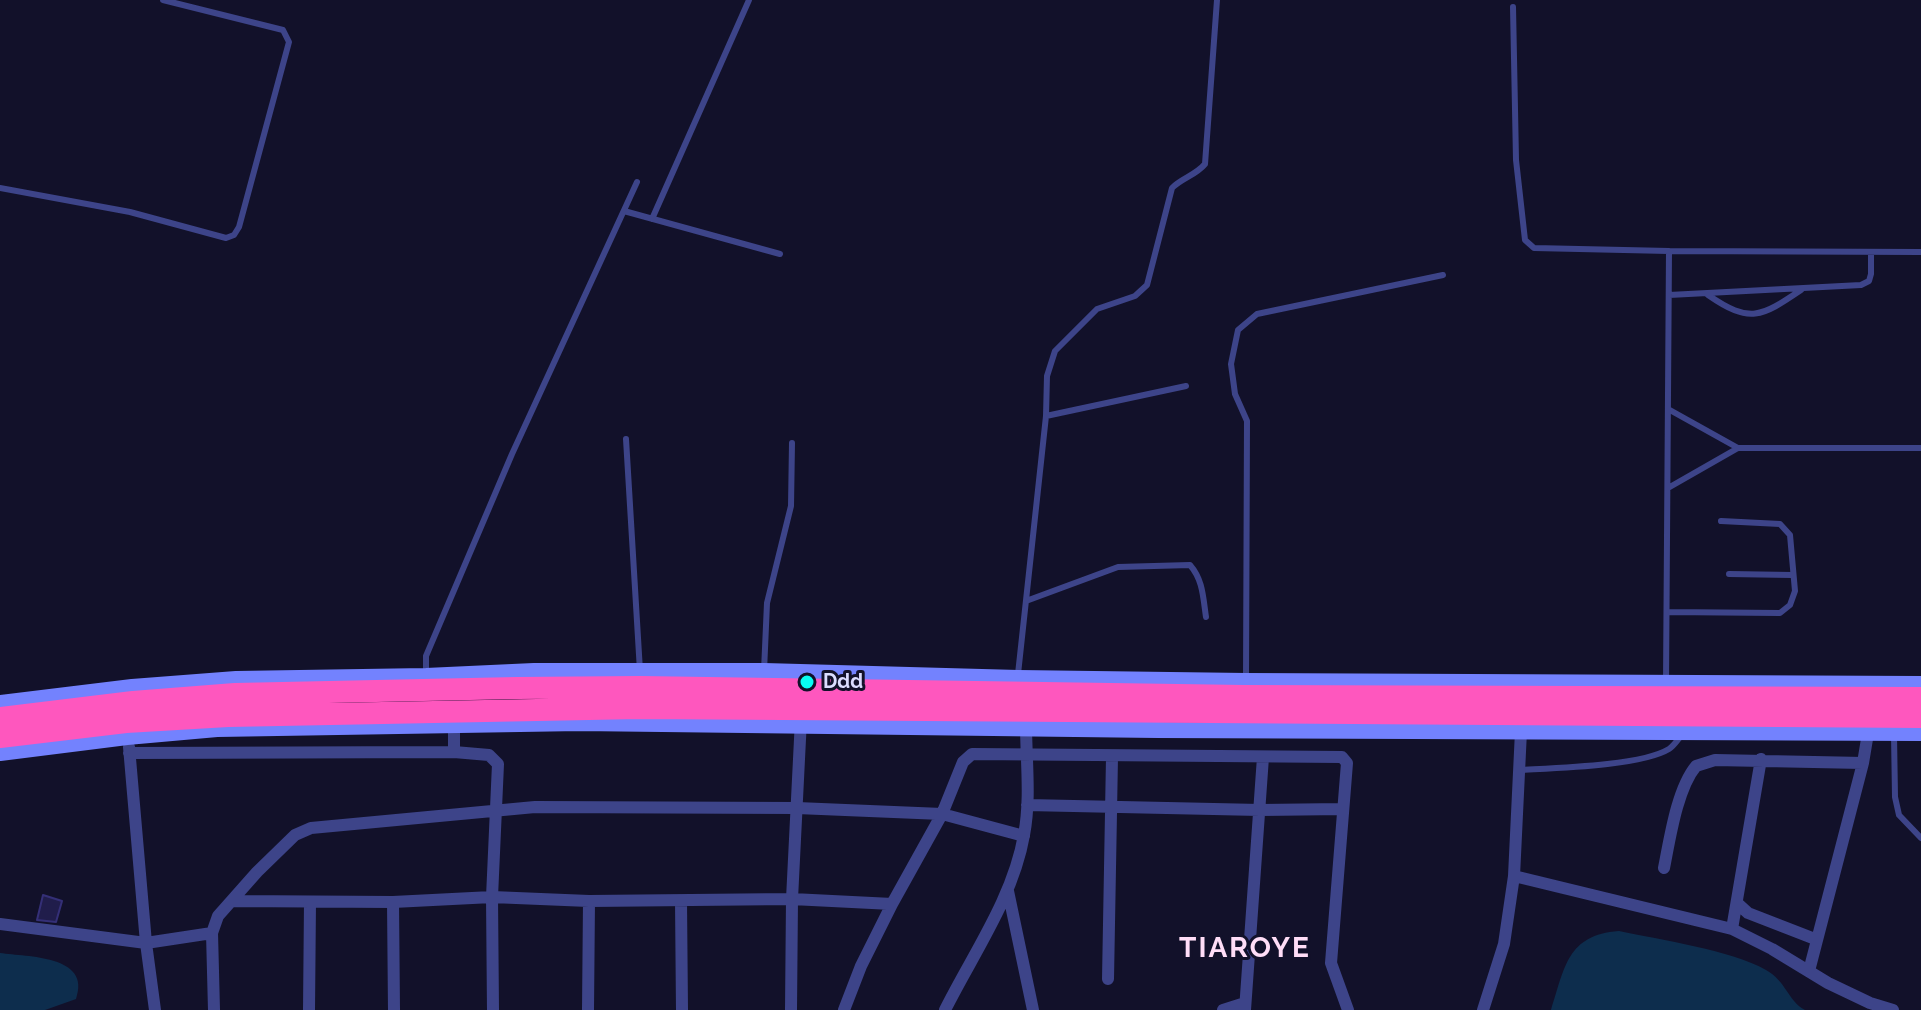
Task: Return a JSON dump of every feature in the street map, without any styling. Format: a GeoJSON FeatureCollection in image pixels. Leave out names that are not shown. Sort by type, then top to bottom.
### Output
{"type":"FeatureCollection","features":[{"type":"Feature","properties":{"kind":"highway"},"geometry":{"type":"LineString","coordinates":[[0,737],[130,720],[236,687],[640,679],[1022,702],[1477,723],[1921,717]]}},
{"type":"Feature","properties":{"kind":"highway"},"geometry":{"type":"LineString","coordinates":[[0,718],[801,716],[1246,688],[1666,690],[1921,698]]}},
{"type":"Feature","properties":{"kind":"street"},"geometry":{"type":"LineString","coordinates":[[640,679],[764,671],[1022,702],[1027,755],[1024,836],[1008,891],[945,1010]]}},
{"type":"Feature","properties":{"kind":"street"},"geometry":{"type":"LineString","coordinates":[[1666,690],[1921,684]]}},
{"type":"Feature","properties":{"kind":"street"},"geometry":{"type":"LineString","coordinates":[[0,703],[217,729],[454,726],[581,716]]}},
{"type":"Feature","properties":{"kind":"street"},"geometry":{"type":"LineString","coordinates":[[791,1010],[792,899],[801,716]]}},
{"type":"Feature","properties":{"kind":"street"},"geometry":{"type":"LineString","coordinates":[[130,720],[146,943],[155,1010]]}},
{"type":"Feature","properties":{"kind":"street"},"geometry":{"type":"LineString","coordinates":[[0,753],[130,720],[489,755],[498,764],[492,897],[493,1010]]}},
{"type":"Feature","properties":{"kind":"street"},"geometry":{"type":"LineString","coordinates":[[1477,723],[1521,731],[1921,733]]}},
{"type":"Feature","properties":{"kind":"street"},"geometry":{"type":"LineString","coordinates":[[454,726],[454,752]]}},
{"type":"Feature","properties":{"kind":"street"},"geometry":{"type":"LineString","coordinates":[[1483,1010],[1504,944],[1514,876],[1521,731]]}},
{"type":"Feature","properties":{"kind":"street"},"geometry":{"type":"LineString","coordinates":[[1809,971],[1868,733]]}},
{"type":"Feature","properties":{"kind":"street"},"geometry":{"type":"LineString","coordinates":[[844,1010],[861,966],[892,904],[942,814],[967,757],[972,754],[1342,757],[1347,763],[1331,963],[1348,1010]]}},
{"type":"Feature","properties":{"kind":"street"},"geometry":{"type":"LineString","coordinates":[[1108,979],[1112,757]]}},
{"type":"Feature","properties":{"kind":"street"},"geometry":{"type":"LineString","coordinates":[[1223,1010],[1245,1007],[1263,757]]}},
{"type":"Feature","properties":{"kind":"street"},"geometry":{"type":"LineString","coordinates":[[1664,868],[1672,828],[1688,777],[1696,766],[1715,760],[1761,759],[1863,763]]}},
{"type":"Feature","properties":{"kind":"street"},"geometry":{"type":"LineString","coordinates":[[1732,929],[1761,759]]}},
{"type":"Feature","properties":{"kind":"street"},"geometry":{"type":"LineString","coordinates":[[1027,805],[1343,809]]}},
{"type":"Feature","properties":{"kind":"street"},"geometry":{"type":"LineString","coordinates":[[214,1010],[212,933],[218,916],[295,835],[311,828],[535,807],[797,808],[942,814],[1024,836]]}},
{"type":"Feature","properties":{"kind":"street"},"geometry":{"type":"LineString","coordinates":[[1514,876],[1732,929],[1869,1006],[1893,1010]]}},
{"type":"Feature","properties":{"kind":"street"},"geometry":{"type":"LineString","coordinates":[[1008,891],[1033,1010]]}},
{"type":"Feature","properties":{"kind":"street"},"geometry":{"type":"LineString","coordinates":[[232,901],[393,902],[492,897],[589,901],[792,899],[892,904]]}},
{"type":"Feature","properties":{"kind":"street"},"geometry":{"type":"LineString","coordinates":[[588,1010],[589,901]]}},
{"type":"Feature","properties":{"kind":"street"},"geometry":{"type":"LineString","coordinates":[[681,901],[682,1010]]}},
{"type":"Feature","properties":{"kind":"street"},"geometry":{"type":"LineString","coordinates":[[309,1010],[310,902]]}},
{"type":"Feature","properties":{"kind":"street"},"geometry":{"type":"LineString","coordinates":[[393,902],[394,1010]]}},
{"type":"Feature","properties":{"kind":"street"},"geometry":{"type":"LineString","coordinates":[[1737,903],[1748,913],[1815,939]]}},
{"type":"Feature","properties":{"kind":"street"},"geometry":{"type":"LineString","coordinates":[[0,924],[146,943],[212,933]]}},
{"type":"Feature","properties":{"kind":"lane"},"geometry":{"type":"LineString","coordinates":[[0,188],[130,212],[226,238],[234,235],[239,227],[289,42],[288,35],[283,30],[163,0]]}},
{"type":"Feature","properties":{"kind":"lane"},"geometry":{"type":"LineString","coordinates":[[652,219],[749,0]]}},
{"type":"Feature","properties":{"kind":"lane"},"geometry":{"type":"LineString","coordinates":[[1022,702],[1026,601],[1046,416],[1047,376],[1055,351],[1097,309],[1135,296],[1147,285],[1172,188],[1205,164],[1217,0]]}},
{"type":"Feature","properties":{"kind":"lane"},"geometry":{"type":"LineString","coordinates":[[1513,7],[1516,160],[1528,245],[1534,248],[1669,251],[1921,252]]}},
{"type":"Feature","properties":{"kind":"lane"},"geometry":{"type":"LineString","coordinates":[[427,684],[426,656],[432,641],[512,454],[637,182]]}},
{"type":"Feature","properties":{"kind":"lane"},"geometry":{"type":"LineString","coordinates":[[624,211],[780,254]]}},
{"type":"Feature","properties":{"kind":"lane"},"geometry":{"type":"LineString","coordinates":[[1666,690],[1669,251]]}},
{"type":"Feature","properties":{"kind":"lane"},"geometry":{"type":"LineString","coordinates":[[1669,295],[1861,285],[1869,281],[1871,252]]}},
{"type":"Feature","properties":{"kind":"lane"},"geometry":{"type":"LineString","coordinates":[[1246,688],[1247,421],[1235,394],[1231,364],[1238,330],[1257,314],[1443,275]]}},
{"type":"Feature","properties":{"kind":"lane"},"geometry":{"type":"LineString","coordinates":[[1706,293],[1735,312],[1747,315],[1773,308],[1804,288]]}},
{"type":"Feature","properties":{"kind":"lane"},"geometry":{"type":"LineString","coordinates":[[1046,416],[1186,386]]}},
{"type":"Feature","properties":{"kind":"lane"},"geometry":{"type":"LineString","coordinates":[[1668,409],[1738,448],[1921,448]]}},
{"type":"Feature","properties":{"kind":"lane"},"geometry":{"type":"LineString","coordinates":[[626,439],[640,679]]}},
{"type":"Feature","properties":{"kind":"lane"},"geometry":{"type":"LineString","coordinates":[[764,671],[767,603],[791,506],[792,443]]}},
{"type":"Feature","properties":{"kind":"lane"},"geometry":{"type":"LineString","coordinates":[[1668,488],[1738,448]]}},
{"type":"Feature","properties":{"kind":"lane"},"geometry":{"type":"LineString","coordinates":[[1667,612],[1780,613],[1790,605],[1795,591],[1790,535],[1780,524],[1721,521]]}},
{"type":"Feature","properties":{"kind":"lane"},"geometry":{"type":"LineString","coordinates":[[1026,601],[1118,567],[1190,565],[1198,574],[1206,617]]}},
{"type":"Feature","properties":{"kind":"lane"},"geometry":{"type":"LineString","coordinates":[[1729,574],[1792,575]]}},
{"type":"Feature","properties":{"kind":"lane"},"geometry":{"type":"LineString","coordinates":[[1519,770],[1644,758],[1670,748],[1684,732]]}},
{"type":"Feature","properties":{"kind":"lane"},"geometry":{"type":"LineString","coordinates":[[1894,733],[1895,797],[1899,815],[1921,838]]}},
{"type":"Feature","properties":{"kind":"water"},"geometry":{"type":"Polygon","coordinates":[[[1619,931],[1695,946],[1751,963],[1773,975],[1805,1010],[1551,1010],[1565,967],[1578,946],[1588,939],[1619,931]]]}},
{"type":"Feature","properties":{"kind":"water"},"geometry":{"type":"Polygon","coordinates":[[[0,953],[40,958],[66,966],[75,974],[78,985],[76,999],[45,1010],[0,1010],[0,953]]]}},
{"type":"Feature","properties":{"kind":"building"},"geometry":{"type":"Polygon","coordinates":[[[43,895],[62,901],[56,922],[37,920],[43,895]]]}},
{"type":"Feature","properties":{"kind":"place","name":"Ddd"},"geometry":{"type":"Point","coordinates":[807,682]}},
{"type":"Feature","properties":{"kind":"district","name":"TIAROYE"},"geometry":{"type":"Point","coordinates":[1245,949]}}]}
